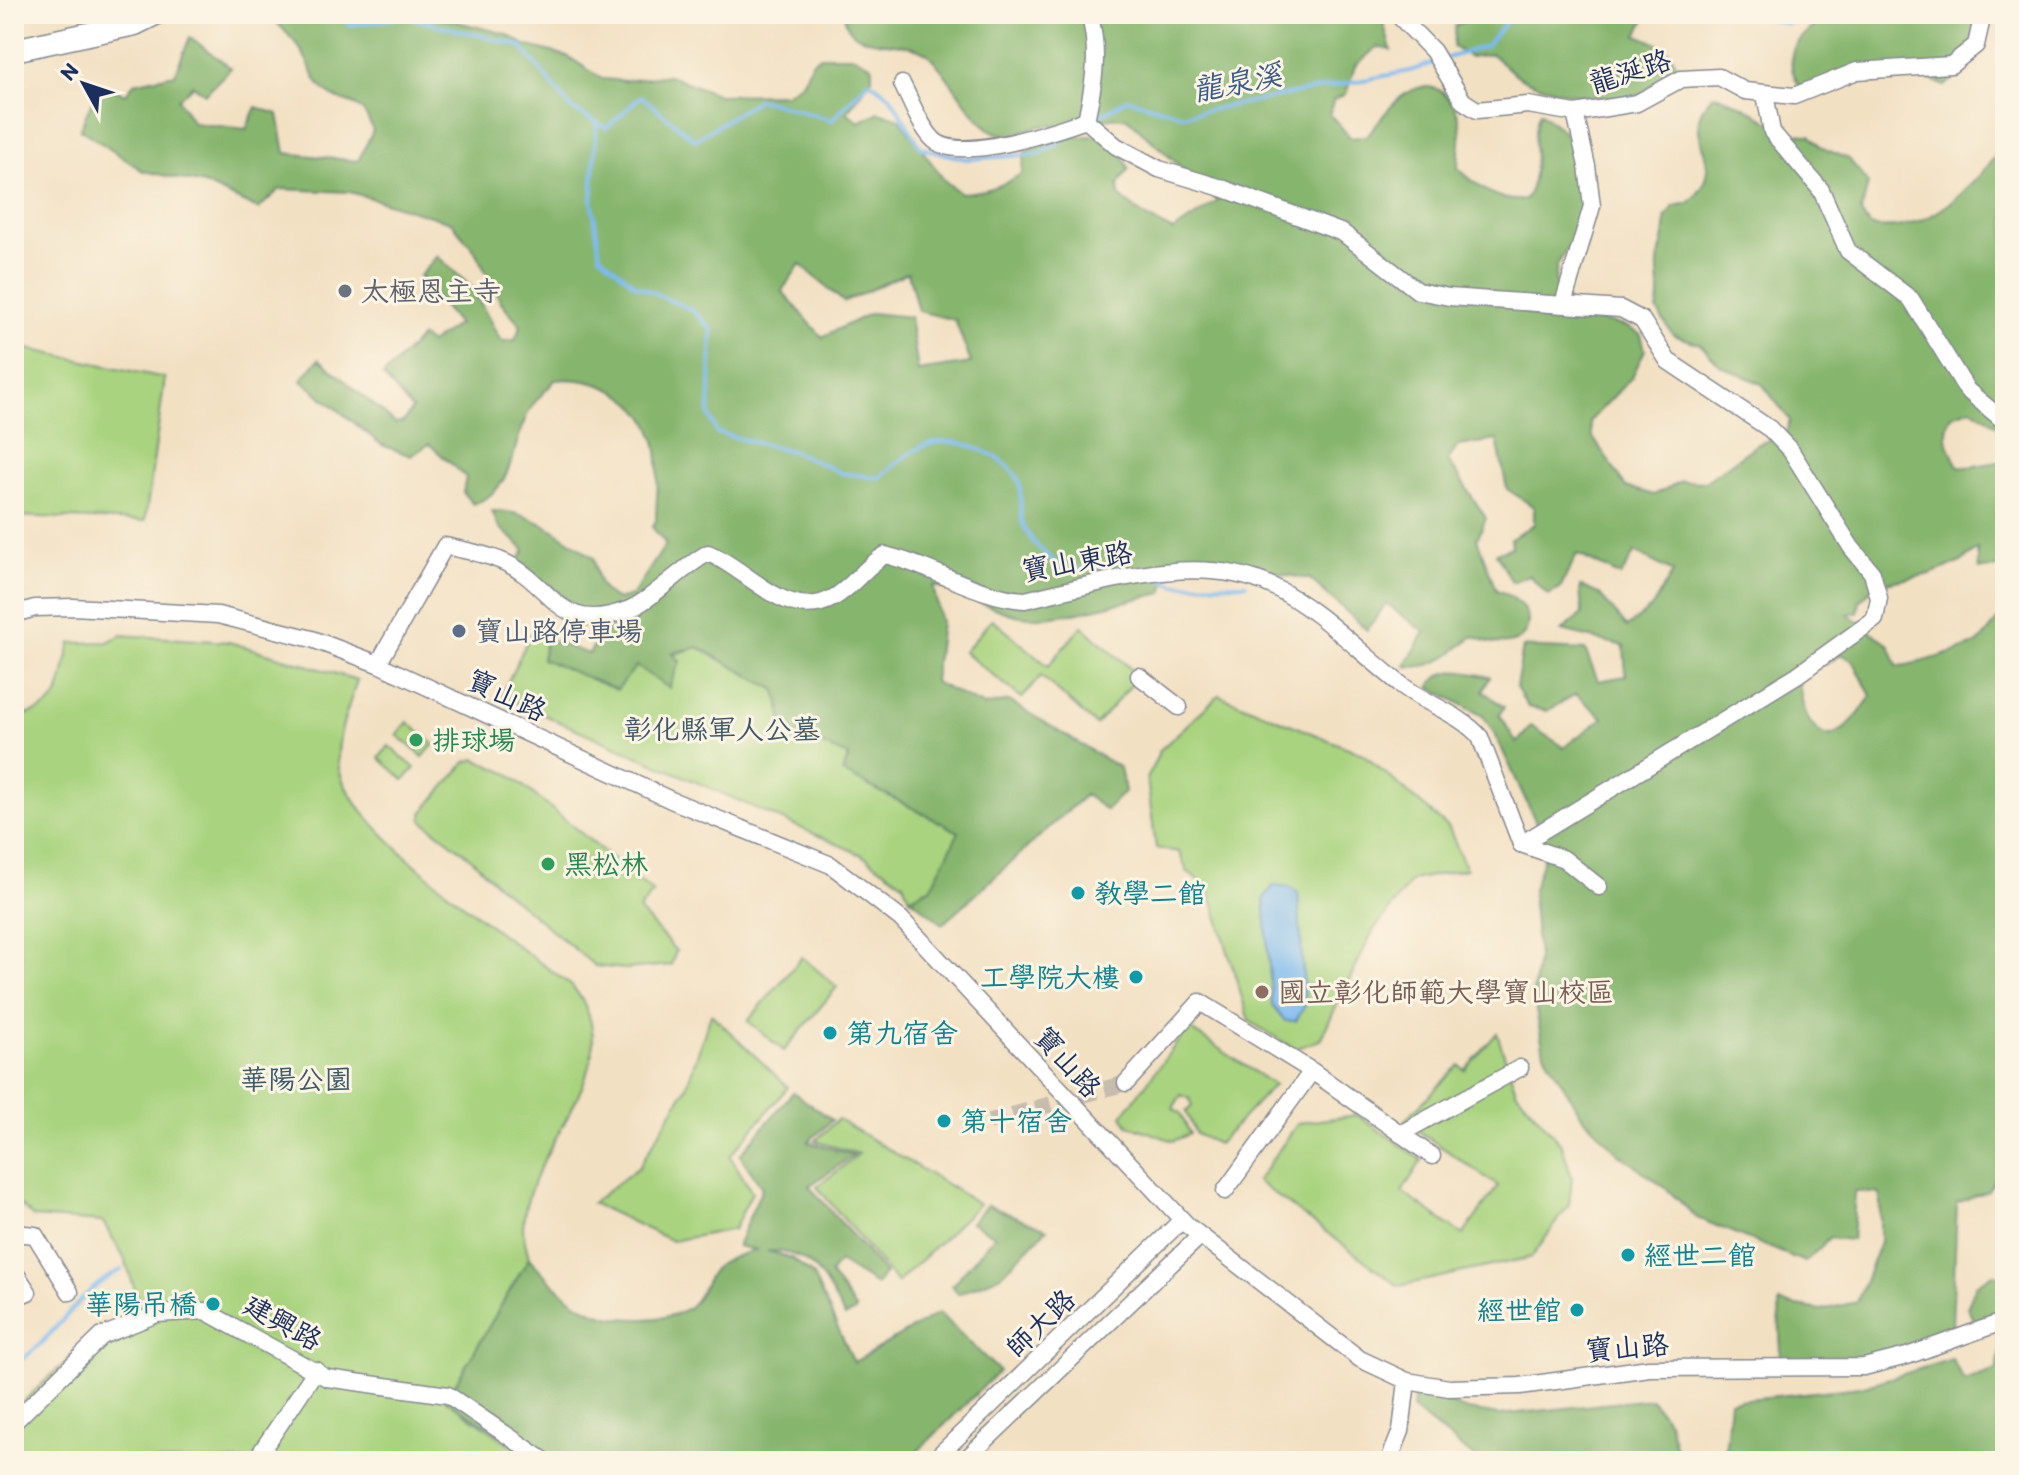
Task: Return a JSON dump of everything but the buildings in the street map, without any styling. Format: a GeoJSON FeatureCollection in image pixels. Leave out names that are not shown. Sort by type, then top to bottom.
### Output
{"type":"FeatureCollection","features":[{"type":"Feature","properties":{"kind":"main road"},"geometry":{"type":"LineString","coordinates":[[14,50],[135,24],[155,14]]}},
{"type":"Feature","properties":{"kind":"street"},"geometry":{"type":"LineString","coordinates":[[1086,120],[1095,66],[1096,36],[1089,14]]}},
{"type":"Feature","properties":{"kind":"street","name":"龍涎路"},"geometry":{"type":"LineString","coordinates":[[1397,14],[1433,51],[1463,101],[1477,110],[1528,105],[1575,113],[1637,103],[1681,79],[1719,77],[1745,91],[1794,96],[1857,71],[1951,65],[1976,45],[1983,14]]}},
{"type":"Feature","properties":{"kind":"street"},"geometry":{"type":"LineString","coordinates":[[902,84],[933,140],[946,147],[992,146],[1045,134],[1086,120]]}},
{"type":"Feature","properties":{"kind":"street"},"geometry":{"type":"LineString","coordinates":[[1765,94],[1772,132],[1821,190],[1848,251],[1911,299],[1967,390],[2005,422]]}},
{"type":"Feature","properties":{"kind":"street"},"geometry":{"type":"LineString","coordinates":[[1563,304],[1592,206],[1575,113]]}},
{"type":"Feature","properties":{"kind":"street"},"geometry":{"type":"LineString","coordinates":[[1086,120],[1116,146],[1159,169],[1222,188],[1343,233],[1418,291],[1449,297],[1621,309],[1642,320],[1668,361],[1770,429],[1791,451],[1851,547],[1872,573],[1879,598],[1875,619],[1797,675],[1521,844]]}},
{"type":"Feature","properties":{"kind":"street","name":"寶山東路"},"geometry":{"type":"LineString","coordinates":[[378,664],[445,546],[500,560],[529,578],[562,608],[583,619],[631,610],[688,563],[708,553],[729,561],[756,584],[796,604],[819,605],[837,596],[868,565],[885,555],[915,562],[1006,599],[1025,600],[1137,576],[1198,572],[1239,574],[1273,587],[1310,610],[1403,687],[1469,725],[1480,737],[1521,844]]}},
{"type":"Feature","properties":{"kind":"street","name":"寶山路"},"geometry":{"type":"LineString","coordinates":[[14,614],[35,608],[73,607],[218,615],[312,639],[378,664],[671,800],[831,865],[901,919],[1182,1220],[1360,1359],[1407,1381],[1449,1388],[1520,1386],[1649,1368],[1864,1367],[1907,1356],[2005,1321]]}},
{"type":"Feature","properties":{"kind":"street"},"geometry":{"type":"LineString","coordinates":[[1139,676],[1179,707]]}},
{"type":"Feature","properties":{"kind":"street"},"geometry":{"type":"LineString","coordinates":[[1521,844],[1564,859],[1599,887]]}},
{"type":"Feature","properties":{"kind":"street"},"geometry":{"type":"LineString","coordinates":[[1126,1083],[1200,1002],[1312,1071],[1432,1156]]}},
{"type":"Feature","properties":{"kind":"street"},"geometry":{"type":"LineString","coordinates":[[1400,1134],[1520,1068]]}},
{"type":"Feature","properties":{"kind":"street"},"geometry":{"type":"LineString","coordinates":[[1225,1191],[1312,1071]]}},
{"type":"Feature","properties":{"kind":"street","name":"師大路"},"geometry":{"type":"LineString","coordinates":[[933,1461],[1182,1220]]}},
{"type":"Feature","properties":{"kind":"street"},"geometry":{"type":"LineString","coordinates":[[14,1233],[35,1235],[70,1292]]}},
{"type":"Feature","properties":{"kind":"street"},"geometry":{"type":"LineString","coordinates":[[964,1461],[1200,1236]]}},
{"type":"Feature","properties":{"kind":"street"},"geometry":{"type":"LineString","coordinates":[[14,1271],[28,1292],[14,1298]]}},
{"type":"Feature","properties":{"kind":"street","name":"建興路"},"geometry":{"type":"LineString","coordinates":[[14,1422],[102,1336],[157,1314],[186,1310],[216,1315],[272,1350],[327,1378],[448,1395],[545,1461]]}},
{"type":"Feature","properties":{"kind":"street"},"geometry":{"type":"LineString","coordinates":[[255,1461],[316,1370]]}},
{"type":"Feature","properties":{"kind":"street"},"geometry":{"type":"LineString","coordinates":[[1389,1461],[1401,1431],[1407,1381]]}},
{"type":"Feature","properties":{"kind":"green space"},"geometry":{"type":"Polygon","coordinates":[[[268,14],[426,14],[506,34],[525,45],[567,56],[603,79],[625,81],[669,75],[718,95],[785,94],[803,82],[812,62],[821,56],[854,56],[872,66],[872,78],[847,112],[859,122],[879,112],[900,119],[944,180],[960,193],[992,188],[1015,178],[1022,173],[1025,152],[1032,148],[1068,138],[1093,136],[1111,141],[1129,168],[1118,185],[1119,196],[1144,216],[1173,231],[1218,201],[1127,118],[1040,126],[1014,134],[1000,134],[981,121],[926,53],[855,35],[848,27],[844,14],[1381,14],[1391,50],[1377,47],[1355,66],[1346,94],[1333,100],[1330,115],[1351,138],[1367,136],[1389,108],[1408,92],[1429,87],[1444,93],[1458,114],[1461,134],[1458,168],[1496,196],[1525,200],[1531,189],[1536,123],[1540,112],[1563,131],[1577,157],[1589,166],[1582,227],[1557,265],[1555,280],[1570,306],[1582,316],[1627,327],[1641,335],[1645,350],[1632,377],[1590,421],[1592,436],[1626,487],[1654,495],[1681,481],[1705,482],[1756,445],[1786,434],[1790,420],[1762,384],[1721,366],[1700,344],[1673,335],[1657,310],[1658,264],[1665,218],[1674,206],[1689,203],[1702,187],[1708,173],[1698,123],[1702,110],[1713,95],[1739,104],[1788,130],[1810,135],[1820,147],[1849,159],[1868,183],[1861,213],[1869,226],[1911,224],[1930,216],[1963,192],[2005,144],[2005,431],[1972,408],[1952,415],[1947,435],[1958,466],[2005,461],[2005,573],[2001,568],[1979,569],[1977,549],[1961,562],[1930,574],[1876,585],[1860,601],[1858,612],[1848,614],[1889,645],[1897,666],[1936,658],[1976,644],[2005,610],[2005,1174],[1999,1172],[1988,1191],[1957,1203],[1952,1327],[1915,1350],[1893,1356],[1848,1362],[1781,1363],[1779,1303],[1821,1310],[1857,1302],[1880,1242],[1880,1194],[1855,1191],[1852,1240],[1830,1238],[1805,1262],[1697,1218],[1667,1189],[1618,1153],[1582,1116],[1544,1053],[1533,994],[1538,957],[1532,893],[1544,856],[1541,833],[1495,734],[1483,716],[1430,687],[1448,672],[1490,677],[1483,691],[1504,707],[1499,715],[1517,743],[1531,726],[1564,747],[1603,718],[1576,694],[1547,711],[1528,707],[1516,687],[1523,647],[1585,650],[1598,681],[1626,676],[1624,646],[1562,631],[1582,614],[1580,586],[1599,594],[1627,627],[1652,607],[1673,572],[1635,552],[1621,576],[1577,554],[1560,588],[1548,595],[1529,575],[1512,582],[1496,553],[1512,547],[1511,539],[1534,524],[1534,507],[1507,489],[1497,440],[1458,446],[1448,460],[1486,518],[1477,539],[1496,590],[1523,608],[1527,619],[1526,630],[1520,638],[1509,643],[1493,643],[1473,636],[1442,659],[1425,666],[1405,666],[1425,632],[1386,604],[1367,630],[1310,579],[1207,561],[1168,574],[1163,593],[1053,616],[1021,616],[933,586],[941,622],[934,682],[984,706],[1009,701],[1120,768],[1125,791],[1106,810],[1085,795],[943,924],[910,898],[931,887],[959,832],[842,772],[849,756],[785,729],[776,690],[698,647],[672,653],[680,661],[669,688],[636,666],[617,690],[542,659],[546,639],[589,654],[600,634],[620,625],[590,616],[522,569],[517,563],[525,550],[498,526],[492,511],[533,519],[559,533],[594,558],[598,578],[606,592],[617,600],[632,596],[666,544],[652,527],[656,521],[658,483],[656,445],[651,429],[631,402],[618,393],[587,381],[555,380],[529,410],[504,479],[486,498],[473,504],[463,493],[466,477],[429,444],[411,456],[382,445],[301,380],[319,359],[395,423],[403,422],[412,409],[383,376],[421,337],[430,343],[458,324],[419,277],[437,256],[472,288],[501,341],[515,340],[521,326],[501,302],[475,251],[451,222],[350,192],[280,189],[258,209],[204,184],[143,171],[80,129],[99,85],[126,94],[134,83],[175,74],[190,37],[231,68],[205,94],[193,85],[178,99],[193,123],[246,129],[256,107],[278,114],[285,153],[358,161],[373,131],[368,119],[359,107],[335,98],[323,88],[291,37],[268,14]],[[800,264],[782,291],[822,337],[871,313],[910,317],[918,371],[971,363],[955,320],[918,311],[908,272],[844,302],[800,264]],[[1842,654],[1827,664],[1816,656],[1798,680],[1807,717],[1815,729],[1824,734],[1842,730],[1871,696],[1854,662],[1842,654]]]}},
{"type":"Feature","properties":{"kind":"green space"},"geometry":{"type":"Polygon","coordinates":[[[1478,14],[1648,14],[1637,35],[1670,54],[1677,76],[1662,87],[1625,97],[1584,96],[1545,87],[1518,76],[1492,54],[1470,57],[1453,47],[1455,26],[1478,14]]]}},
{"type":"Feature","properties":{"kind":"green space"},"geometry":{"type":"Polygon","coordinates":[[[1829,14],[1984,14],[1971,54],[1961,71],[1945,86],[1929,79],[1893,74],[1855,77],[1801,89],[1794,76],[1792,54],[1801,38],[1829,14]]]}},
{"type":"Feature","properties":{"kind":"green space"},"geometry":{"type":"Polygon","coordinates":[[[14,346],[165,378],[145,521],[14,516],[14,346]]]}},
{"type":"Feature","properties":{"kind":"green space"},"geometry":{"type":"Polygon","coordinates":[[[992,619],[1048,666],[1082,626],[1139,676],[1096,725],[1041,676],[1022,698],[964,652],[992,619]]]}},
{"type":"Feature","properties":{"kind":"green space","name":"彰化縣軍人公墓"},"geometry":{"type":"Polygon","coordinates":[[[531,633],[546,639],[542,659],[636,666],[698,647],[776,690],[785,729],[850,756],[843,772],[960,832],[931,887],[910,898],[903,883],[862,855],[501,696],[531,633]]]}},
{"type":"Feature","properties":{"kind":"green space","name":"華陽公園"},"geometry":{"type":"Polygon","coordinates":[[[121,635],[229,642],[357,680],[343,724],[338,757],[339,768],[350,794],[372,823],[440,886],[572,986],[589,1016],[593,1046],[586,1076],[528,1197],[523,1228],[529,1258],[446,1400],[534,1461],[14,1461],[14,1410],[71,1357],[143,1313],[124,1258],[103,1222],[33,1217],[14,1199],[14,717],[43,709],[52,702],[61,685],[71,643],[108,642],[121,635]]]}},
{"type":"Feature","properties":{"kind":"green space"},"geometry":{"type":"Polygon","coordinates":[[[1219,695],[1363,754],[1449,828],[1466,869],[1412,880],[1373,931],[1320,1040],[1295,1049],[1249,1021],[1209,889],[1187,871],[1179,852],[1156,848],[1147,779],[1160,750],[1219,695]]]}},
{"type":"Feature","properties":{"kind":"green space","name":"排球場"},"geometry":{"type":"Polygon","coordinates":[[[408,722],[434,744],[423,757],[397,735],[408,722]]]}},
{"type":"Feature","properties":{"kind":"green space","name":"排球場"},"geometry":{"type":"Polygon","coordinates":[[[389,746],[415,768],[404,780],[379,758],[389,746]]]}},
{"type":"Feature","properties":{"kind":"green space","name":"黑松林"},"geometry":{"type":"Polygon","coordinates":[[[475,759],[509,774],[653,892],[639,910],[676,951],[671,965],[626,969],[595,966],[496,884],[472,859],[423,821],[422,813],[466,762],[475,759]]]}},
{"type":"Feature","properties":{"kind":"green space"},"geometry":{"type":"Polygon","coordinates":[[[802,957],[837,987],[784,1051],[748,1021],[802,957]]]}},
{"type":"Feature","properties":{"kind":"green space"},"geometry":{"type":"Polygon","coordinates":[[[711,1014],[788,1087],[730,1156],[752,1192],[734,1229],[672,1241],[592,1203],[639,1167],[686,1088],[711,1014]]]}},
{"type":"Feature","properties":{"kind":"green space"},"geometry":{"type":"Polygon","coordinates":[[[1188,1028],[1274,1085],[1218,1144],[1196,1134],[1186,1112],[1192,1106],[1189,1098],[1181,1095],[1173,1108],[1180,1113],[1190,1134],[1173,1141],[1128,1125],[1122,1116],[1188,1028]]]}},
{"type":"Feature","properties":{"kind":"green space"},"geometry":{"type":"Polygon","coordinates":[[[1497,1033],[1516,1091],[1562,1145],[1572,1178],[1569,1205],[1532,1257],[1399,1286],[1257,1181],[1298,1123],[1357,1115],[1422,1160],[1402,1192],[1463,1235],[1498,1186],[1404,1121],[1459,1065],[1465,1070],[1497,1033]]]}},
{"type":"Feature","properties":{"kind":"green space"},"geometry":{"type":"Polygon","coordinates":[[[793,1092],[832,1120],[808,1142],[854,1155],[809,1186],[885,1273],[876,1285],[839,1262],[830,1274],[856,1310],[845,1317],[824,1280],[807,1262],[783,1252],[767,1251],[791,1258],[812,1274],[854,1362],[939,1313],[999,1371],[908,1461],[543,1461],[446,1400],[529,1258],[578,1304],[607,1316],[648,1319],[685,1310],[695,1301],[717,1266],[757,1250],[737,1246],[762,1188],[740,1155],[793,1092]]]}},
{"type":"Feature","properties":{"kind":"green space"},"geometry":{"type":"Polygon","coordinates":[[[838,1119],[979,1204],[897,1283],[817,1187],[859,1154],[815,1141],[838,1119]]]}},
{"type":"Feature","properties":{"kind":"green space"},"geometry":{"type":"Polygon","coordinates":[[[987,1205],[1047,1229],[1002,1275],[958,1294],[952,1285],[995,1236],[971,1222],[987,1205]]]}},
{"type":"Feature","properties":{"kind":"green space"},"geometry":{"type":"Polygon","coordinates":[[[1993,1274],[2005,1278],[2005,1319],[1974,1320],[1967,1307],[1976,1285],[1993,1274]]]}},
{"type":"Feature","properties":{"kind":"green space"},"geometry":{"type":"Polygon","coordinates":[[[2005,1345],[2005,1461],[1712,1461],[1725,1454],[1730,1401],[1861,1387],[1952,1359],[1964,1381],[1997,1370],[2001,1347],[2005,1345]]]}},
{"type":"Feature","properties":{"kind":"green space"},"geometry":{"type":"Polygon","coordinates":[[[1415,1391],[1467,1410],[1499,1415],[1651,1399],[1669,1423],[1679,1461],[1479,1461],[1412,1409],[1415,1391]]]}},
{"type":"Feature","properties":{"kind":"water"},"geometry":{"type":"Polygon","coordinates":[[[1274,885],[1289,887],[1298,893],[1305,1005],[1296,1021],[1285,1021],[1272,1005],[1264,898],[1274,885]]]}},
{"type":"Feature","properties":{"kind":"waterway","name":"龍泉溪"},"geometry":{"type":"LineString","coordinates":[[337,14],[350,25],[406,17],[521,46],[572,109],[607,128],[641,96],[695,140],[759,99],[832,120],[869,81],[890,96],[921,148],[967,159],[1041,154],[1077,130]]}},
{"type":"Feature","properties":{"kind":"waterway","name":"龍泉溪"},"geometry":{"type":"LineString","coordinates":[[1444,59],[1486,46],[1513,14]]}},
{"type":"Feature","properties":{"kind":"waterway","name":"龍泉溪"},"geometry":{"type":"LineString","coordinates":[[1750,14],[1787,24],[1801,14]]}},
{"type":"Feature","properties":{"kind":"waterway","name":"龍泉溪"},"geometry":{"type":"LineString","coordinates":[[1092,121],[1127,99],[1183,115],[1410,71],[1436,62]]}},
{"type":"Feature","properties":{"kind":"waterway"},"geometry":{"type":"LineString","coordinates":[[597,122],[592,201],[600,255],[634,284],[692,310],[712,329],[709,414],[717,433],[795,452],[841,473],[879,478],[913,452],[936,442],[978,449],[993,456],[1014,473],[1019,484],[1025,529],[1053,561],[1067,571],[1098,567],[1125,570]]}},
{"type":"Feature","properties":{"kind":"waterway"},"geometry":{"type":"LineString","coordinates":[[1160,579],[1176,585],[1246,584]]}},
{"type":"Feature","properties":{"kind":"waterway"},"geometry":{"type":"LineString","coordinates":[[14,1365],[42,1342],[91,1290],[121,1270]]}},
{"type":"Feature","properties":{"kind":"tunnel"},"geometry":{"type":"LineString","coordinates":[[966,1128],[1126,1083]]}},
{"type":"Feature","properties":{"kind":"place","name":"太極恩主寺"},"geometry":{"type":"Point","coordinates":[345,291]}},
{"type":"Feature","properties":{"kind":"place","name":"寶山路停車場"},"geometry":{"type":"Point","coordinates":[459,631]}},
{"type":"Feature","properties":{"kind":"place","name":"排球場"},"geometry":{"type":"Point","coordinates":[416,740]}},
{"type":"Feature","properties":{"kind":"place","name":"黑松林"},"geometry":{"type":"Point","coordinates":[548,864]}},
{"type":"Feature","properties":{"kind":"place","name":"教學二館"},"geometry":{"type":"Point","coordinates":[1078,893]}},
{"type":"Feature","properties":{"kind":"place","name":"工學院大樓"},"geometry":{"type":"Point","coordinates":[1136,977]}},
{"type":"Feature","properties":{"kind":"place","name":"國立彰化師範大學寶山校區"},"geometry":{"type":"Point","coordinates":[1262,992]}},
{"type":"Feature","properties":{"kind":"place","name":"第九宿舍"},"geometry":{"type":"Point","coordinates":[830,1033]}},
{"type":"Feature","properties":{"kind":"place","name":"第十宿舍"},"geometry":{"type":"Point","coordinates":[944,1121]}},
{"type":"Feature","properties":{"kind":"place","name":"經世二館"},"geometry":{"type":"Point","coordinates":[1628,1255]}},
{"type":"Feature","properties":{"kind":"place","name":"華陽吊橋"},"geometry":{"type":"Point","coordinates":[213,1304]}},
{"type":"Feature","properties":{"kind":"place","name":"經世館"},"geometry":{"type":"Point","coordinates":[1577,1310]}}]}
